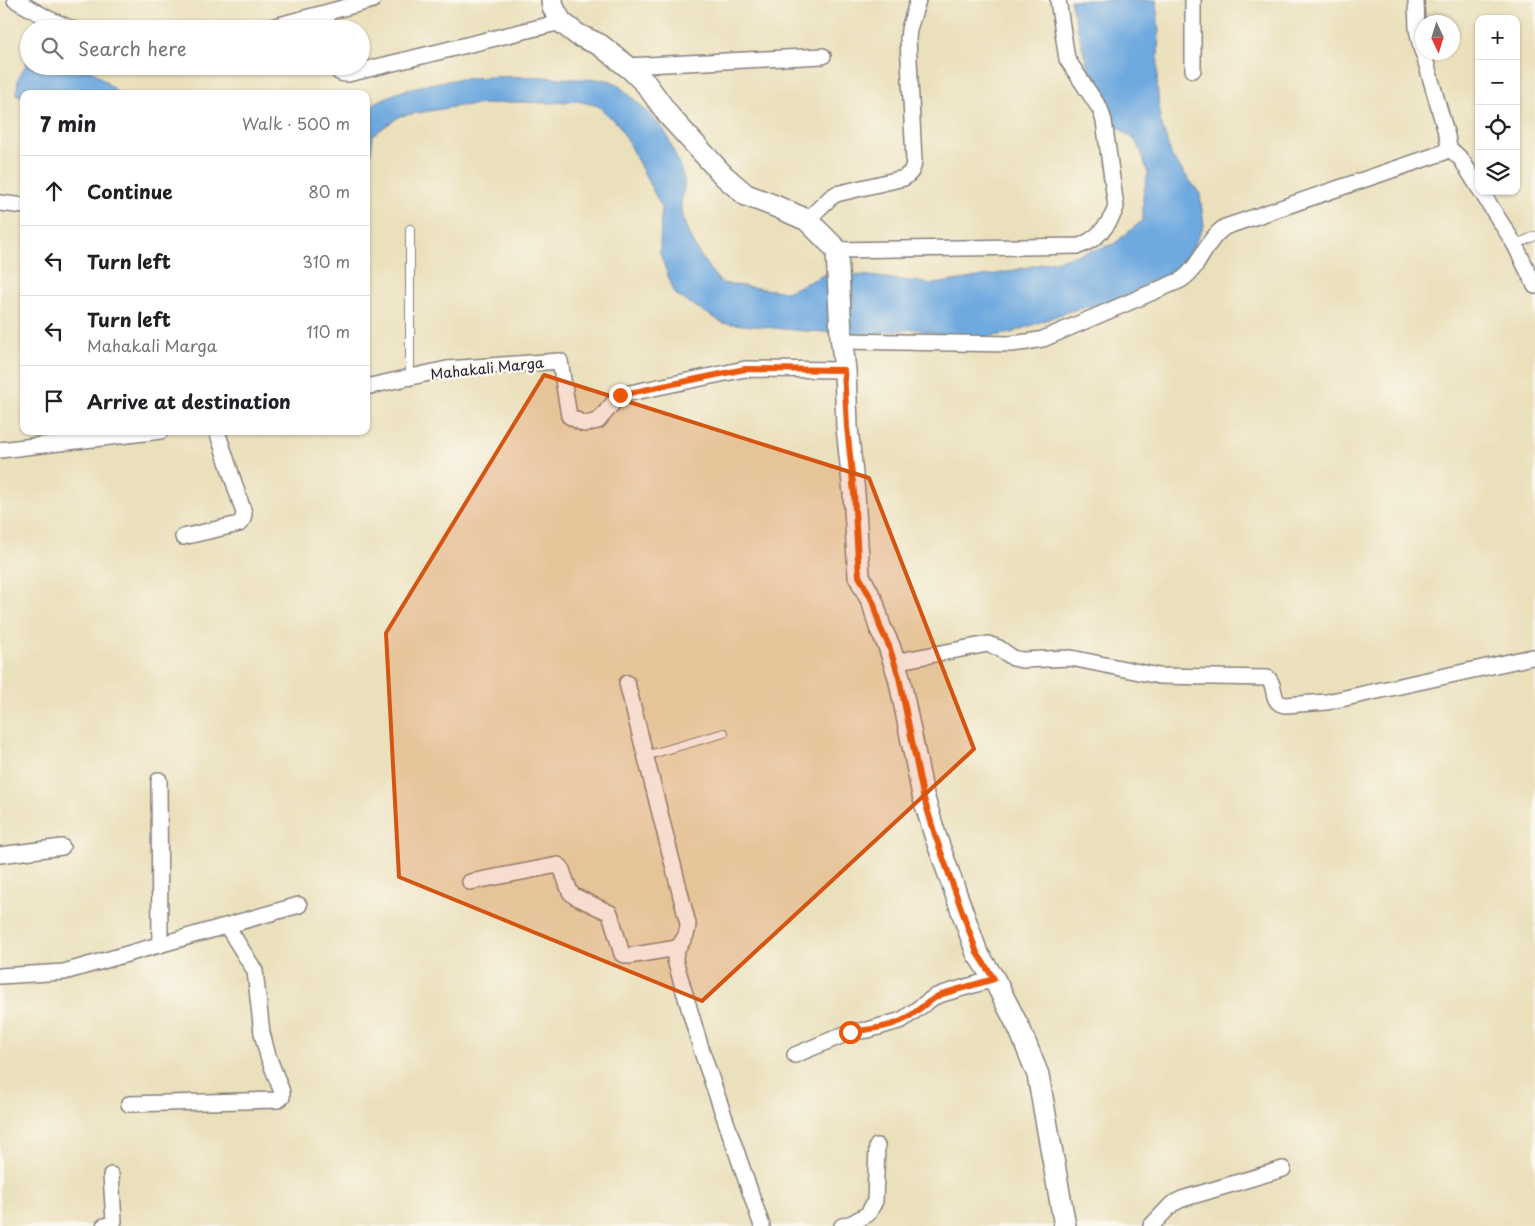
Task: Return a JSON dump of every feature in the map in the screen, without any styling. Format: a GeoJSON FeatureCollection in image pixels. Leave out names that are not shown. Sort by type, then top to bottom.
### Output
{"type":"FeatureCollection","features":[{"type":"Feature","properties":{"kind":"main road"},"geometry":{"type":"LineString","coordinates":[[552,0],[553,8],[562,22],[578,35],[600,45],[627,66],[646,84],[670,117],[746,195],[807,220],[837,259],[847,427],[854,493],[859,576],[874,604],[880,627],[889,646],[899,677],[923,795],[935,835],[977,953],[994,979],[1020,1030],[1038,1075],[1065,1226]]}},
{"type":"Feature","properties":{"kind":"street"},"geometry":{"type":"LineString","coordinates":[[15,0],[51,20]]}},
{"type":"Feature","properties":{"kind":"street"},"geometry":{"type":"LineString","coordinates":[[299,20],[373,0]]}},
{"type":"Feature","properties":{"kind":"street"},"geometry":{"type":"LineString","coordinates":[[807,220],[836,194],[904,178],[911,174],[914,161],[908,39],[909,29],[918,0]]}},
{"type":"Feature","properties":{"kind":"street"},"geometry":{"type":"LineString","coordinates":[[837,259],[1079,246],[1090,243],[1098,235],[1113,216],[1116,207],[1104,121],[1100,109],[1067,59],[1058,0]]}},
{"type":"Feature","properties":{"kind":"street"},"geometry":{"type":"LineString","coordinates":[[1193,0],[1193,70]]}},
{"type":"Feature","properties":{"kind":"street"},"geometry":{"type":"LineString","coordinates":[[1416,0],[1417,15]]}},
{"type":"Feature","properties":{"kind":"street"},"geometry":{"type":"LineString","coordinates":[[326,13],[327,20]]}},
{"type":"Feature","properties":{"kind":"street"},"geometry":{"type":"LineString","coordinates":[[370,69],[562,22]]}},
{"type":"Feature","properties":{"kind":"street"},"geometry":{"type":"LineString","coordinates":[[627,66],[823,56]]}},
{"type":"Feature","properties":{"kind":"street"},"geometry":{"type":"LineString","coordinates":[[1425,60],[1449,148],[1461,159],[1475,182]]}},
{"type":"Feature","properties":{"kind":"street"},"geometry":{"type":"LineString","coordinates":[[841,338],[1011,344],[1043,339],[1181,280],[1192,272],[1213,238],[1226,227],[1442,153],[1449,148]]}},
{"type":"Feature","properties":{"kind":"street"},"geometry":{"type":"LineString","coordinates":[[1484,195],[1515,245],[1535,286]]}},
{"type":"Feature","properties":{"kind":"street"},"geometry":{"type":"LineString","coordinates":[[0,203],[20,206]]}},
{"type":"Feature","properties":{"kind":"street","name":"Mahakali Marga"},"geometry":{"type":"LineString","coordinates":[[370,386],[447,369],[560,361],[569,416],[584,424],[598,421],[620,395],[745,369],[844,370]]}},
{"type":"Feature","properties":{"kind":"street"},"geometry":{"type":"LineString","coordinates":[[0,450],[127,435]]}},
{"type":"Feature","properties":{"kind":"street"},"geometry":{"type":"LineString","coordinates":[[183,536],[239,524],[243,519],[244,513],[218,435]]}},
{"type":"Feature","properties":{"kind":"street"},"geometry":{"type":"LineString","coordinates":[[894,662],[988,644],[994,645],[1013,658],[1022,660],[1071,658],[1159,676],[1268,678],[1271,681],[1276,701],[1280,705],[1285,705],[1327,702],[1532,657]]}},
{"type":"Feature","properties":{"kind":"street"},"geometry":{"type":"LineString","coordinates":[[627,683],[688,924],[686,938],[677,948],[675,960],[702,1052],[762,1226]]}},
{"type":"Feature","properties":{"kind":"street"},"geometry":{"type":"LineString","coordinates":[[159,780],[160,945]]}},
{"type":"Feature","properties":{"kind":"street"},"geometry":{"type":"LineString","coordinates":[[0,855],[62,847]]}},
{"type":"Feature","properties":{"kind":"street"},"geometry":{"type":"LineString","coordinates":[[470,882],[558,865],[561,867],[570,892],[574,896],[610,913],[622,954],[629,956],[677,948]]}},
{"type":"Feature","properties":{"kind":"street"},"geometry":{"type":"LineString","coordinates":[[0,976],[64,972],[299,905]]}},
{"type":"Feature","properties":{"kind":"street"},"geometry":{"type":"LineString","coordinates":[[129,1104],[278,1100],[282,1096],[262,1033],[255,971],[227,926]]}},
{"type":"Feature","properties":{"kind":"street"},"geometry":{"type":"LineString","coordinates":[[795,1055],[850,1032],[868,1030],[902,1020],[934,997],[994,979]]}},
{"type":"Feature","properties":{"kind":"street"},"geometry":{"type":"LineString","coordinates":[[842,1226],[868,1214],[875,1201],[876,1146]]}},
{"type":"Feature","properties":{"kind":"street"},"geometry":{"type":"LineString","coordinates":[[1152,1226],[1172,1204],[1182,1199],[1283,1169]]}},
{"type":"Feature","properties":{"kind":"street"},"geometry":{"type":"LineString","coordinates":[[104,1226],[113,1224],[114,1221],[111,1176]]}},
{"type":"Feature","properties":{"kind":"lane"},"geometry":{"type":"LineString","coordinates":[[410,229],[410,377]]}},
{"type":"Feature","properties":{"kind":"lane"},"geometry":{"type":"LineString","coordinates":[[1515,245],[1535,236]]}},
{"type":"Feature","properties":{"kind":"lane"},"geometry":{"type":"LineString","coordinates":[[645,756],[724,733]]}},
{"type":"Feature","properties":{"kind":"highlighted area"},"geometry":{"type":"Polygon","coordinates":[[[544,375],[869,478],[974,749],[702,1001],[399,877],[386,633],[544,375]]]}},
{"type":"Feature","properties":{"kind":"water"},"geometry":{"type":"Polygon","coordinates":[[[1070,0],[1156,0],[1159,32],[1157,82],[1160,120],[1172,157],[1200,194],[1204,226],[1180,272],[1159,283],[1126,297],[1067,312],[1011,333],[969,340],[914,329],[866,334],[804,331],[723,323],[675,294],[660,254],[661,206],[619,125],[598,106],[578,101],[550,103],[515,102],[459,106],[400,116],[373,135],[370,158],[370,107],[387,97],[411,88],[438,82],[495,77],[607,80],[622,89],[664,130],[684,180],[681,202],[683,220],[691,240],[708,267],[721,283],[787,292],[828,273],[935,284],[1002,273],[1063,259],[1114,244],[1143,220],[1143,195],[1148,174],[1141,151],[1134,139],[1109,121],[1095,95],[1070,0]]]}},
{"type":"Feature","properties":{"kind":"water"},"geometry":{"type":"Polygon","coordinates":[[[20,75],[98,75],[115,90],[20,90],[20,96],[17,94],[18,79],[20,75]]]}},
{"type":"Feature","properties":{"kind":"route"},"geometry":{"type":"LineString","coordinates":[[620,395],[745,369],[844,370],[859,576],[874,604],[880,627],[889,646],[899,677],[923,795],[935,835],[977,953],[994,979],[934,997],[902,1020],[868,1030],[850,1032]]}}]}
